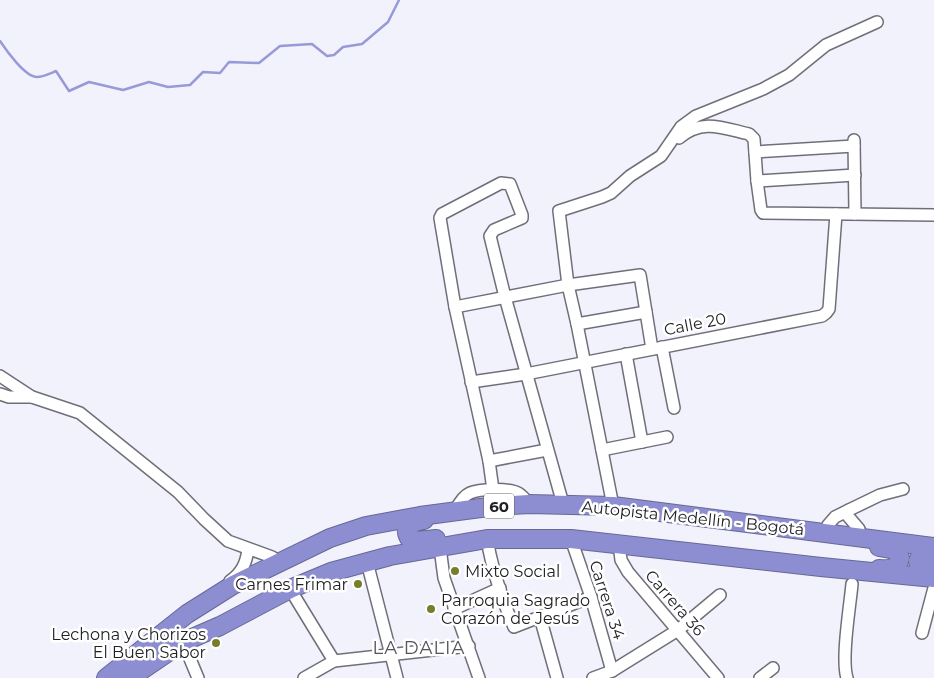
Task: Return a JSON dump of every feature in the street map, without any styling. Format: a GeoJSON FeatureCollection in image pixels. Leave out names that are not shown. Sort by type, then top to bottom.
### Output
{"type":"FeatureCollection","features":[{"type":"Feature","properties":{"kind":"highway","name":"Autopista Medellín - Bogotá"},"geometry":{"type":"LineString","coordinates":[[106,678],[187,614],[233,585],[330,538],[366,526],[420,516],[530,504],[613,506],[934,547]]}},
{"type":"Feature","properties":{"kind":"highway"},"geometry":{"type":"LineString","coordinates":[[493,539],[491,534],[484,533],[417,541],[409,538],[406,531],[408,526],[418,521],[492,512],[511,506]]}},
{"type":"Feature","properties":{"kind":"highway"},"geometry":{"type":"LineString","coordinates":[[772,526],[800,536],[892,548],[899,554],[900,558],[896,566],[887,570],[840,565],[821,567]]}},
{"type":"Feature","properties":{"kind":"highway","name":"Autopista Medellín - Bogotá"},"geometry":{"type":"LineString","coordinates":[[130,678],[183,642],[220,626],[290,589],[331,572],[367,562],[493,539],[571,539],[934,578]]}},
{"type":"Feature","properties":{"kind":"highway"},"geometry":{"type":"LineString","coordinates":[[934,554],[922,555],[918,561],[920,568],[934,571]]}},
{"type":"Feature","properties":{"kind":"street"},"geometry":{"type":"LineString","coordinates":[[669,148],[681,127],[696,116],[763,89],[790,75],[826,45],[877,22]]}},
{"type":"Feature","properties":{"kind":"street"},"geometry":{"type":"LineString","coordinates":[[613,506],[568,285],[559,211],[607,195],[630,176],[661,156],[694,128],[712,127],[750,134],[754,139],[757,181],[763,213],[934,216]]}},
{"type":"Feature","properties":{"kind":"street"},"geometry":{"type":"LineString","coordinates":[[755,152],[854,142],[855,214]]}},
{"type":"Feature","properties":{"kind":"street"},"geometry":{"type":"LineString","coordinates":[[757,181],[855,175]]}},
{"type":"Feature","properties":{"kind":"street"},"geometry":{"type":"LineString","coordinates":[[494,490],[455,307],[440,216],[506,182],[510,184],[522,215],[519,220],[494,230],[490,236],[505,297],[563,504]]}},
{"type":"Feature","properties":{"kind":"street","name":"Calle 20"},"geometry":{"type":"LineString","coordinates":[[471,382],[585,363],[822,316],[829,309],[836,214]]}},
{"type":"Feature","properties":{"kind":"street"},"geometry":{"type":"LineString","coordinates":[[455,307],[568,285],[640,275],[646,312],[674,408]]}},
{"type":"Feature","properties":{"kind":"street"},"geometry":{"type":"LineString","coordinates":[[577,324],[646,312]]}},
{"type":"Feature","properties":{"kind":"street"},"geometry":{"type":"LineString","coordinates":[[626,354],[642,442]]}},
{"type":"Feature","properties":{"kind":"street"},"geometry":{"type":"LineString","coordinates":[[0,376],[32,397],[80,413],[178,492],[228,541],[248,550],[272,557],[279,562]]}},
{"type":"Feature","properties":{"kind":"street"},"geometry":{"type":"LineString","coordinates":[[0,394],[9,398],[32,397]]}},
{"type":"Feature","properties":{"kind":"street"},"geometry":{"type":"LineString","coordinates":[[602,450],[667,437]]}},
{"type":"Feature","properties":{"kind":"street"},"geometry":{"type":"LineString","coordinates":[[489,461],[547,450]]}},
{"type":"Feature","properties":{"kind":"street"},"geometry":{"type":"LineString","coordinates":[[828,525],[835,517],[880,494],[904,489]]}},
{"type":"Feature","properties":{"kind":"street"},"geometry":{"type":"LineString","coordinates":[[454,511],[459,502],[470,493],[494,490],[516,492],[530,504]]}},
{"type":"Feature","properties":{"kind":"street"},"geometry":{"type":"LineString","coordinates":[[849,510],[847,516],[859,528]]}},
{"type":"Feature","properties":{"kind":"street"},"geometry":{"type":"LineString","coordinates":[[493,539],[500,588],[514,627],[591,597]]}},
{"type":"Feature","properties":{"kind":"street","name":"Carrera 34"},"geometry":{"type":"LineString","coordinates":[[571,539],[591,597],[612,671]]}},
{"type":"Feature","properties":{"kind":"street","name":"Carrera 36"},"geometry":{"type":"LineString","coordinates":[[619,544],[621,560],[628,572],[718,678]]}},
{"type":"Feature","properties":{"kind":"street"},"geometry":{"type":"LineString","coordinates":[[440,548],[444,578],[479,678]]}},
{"type":"Feature","properties":{"kind":"street"},"geometry":{"type":"LineString","coordinates":[[187,614],[192,606],[201,598],[240,574],[246,562],[248,550]]}},
{"type":"Feature","properties":{"kind":"street"},"geometry":{"type":"LineString","coordinates":[[367,562],[397,678]]}},
{"type":"Feature","properties":{"kind":"street"},"geometry":{"type":"LineString","coordinates":[[847,678],[845,673],[846,644],[852,584]]}},
{"type":"Feature","properties":{"kind":"street"},"geometry":{"type":"LineString","coordinates":[[454,609],[500,588]]}},
{"type":"Feature","properties":{"kind":"street"},"geometry":{"type":"LineString","coordinates":[[922,633],[934,588]]}},
{"type":"Feature","properties":{"kind":"street"},"geometry":{"type":"LineString","coordinates":[[290,589],[334,661]]}},
{"type":"Feature","properties":{"kind":"street"},"geometry":{"type":"LineString","coordinates":[[593,678],[612,671],[678,630],[720,595]]}},
{"type":"Feature","properties":{"kind":"street"},"geometry":{"type":"LineString","coordinates":[[540,617],[556,678]]}},
{"type":"Feature","properties":{"kind":"street"},"geometry":{"type":"LineString","coordinates":[[183,642],[198,678]]}},
{"type":"Feature","properties":{"kind":"street"},"geometry":{"type":"LineString","coordinates":[[304,678],[334,661],[469,646]]}},
{"type":"Feature","properties":{"kind":"street"},"geometry":{"type":"LineString","coordinates":[[760,678],[773,668]]}},
{"type":"Feature","properties":{"kind":"waterway"},"geometry":{"type":"LineString","coordinates":[[0,41],[27,73],[37,77],[56,71],[69,91],[89,82],[123,90],[149,82],[168,87],[190,85],[203,72],[220,73],[229,62],[259,63],[280,46],[312,44],[327,56],[334,55],[343,47],[362,44],[388,22],[399,0]]}},
{"type":"Feature","properties":{"kind":"place","name":"Mixto Social"},"geometry":{"type":"Point","coordinates":[455,571]}},
{"type":"Feature","properties":{"kind":"place","name":"Carnes Frimar"},"geometry":{"type":"Point","coordinates":[358,584]}},
{"type":"Feature","properties":{"kind":"place","name":"Parroquia Sagrado Corazón de Jesús"},"geometry":{"type":"Point","coordinates":[431,609]}},
{"type":"Feature","properties":{"kind":"place","name":"Lechona y Chorizos El Buen Sabor"},"geometry":{"type":"Point","coordinates":[216,643]}},
{"type":"Feature","properties":{"kind":"district","name":"LA DALIA"},"geometry":{"type":"Point","coordinates":[419,648]}}]}
